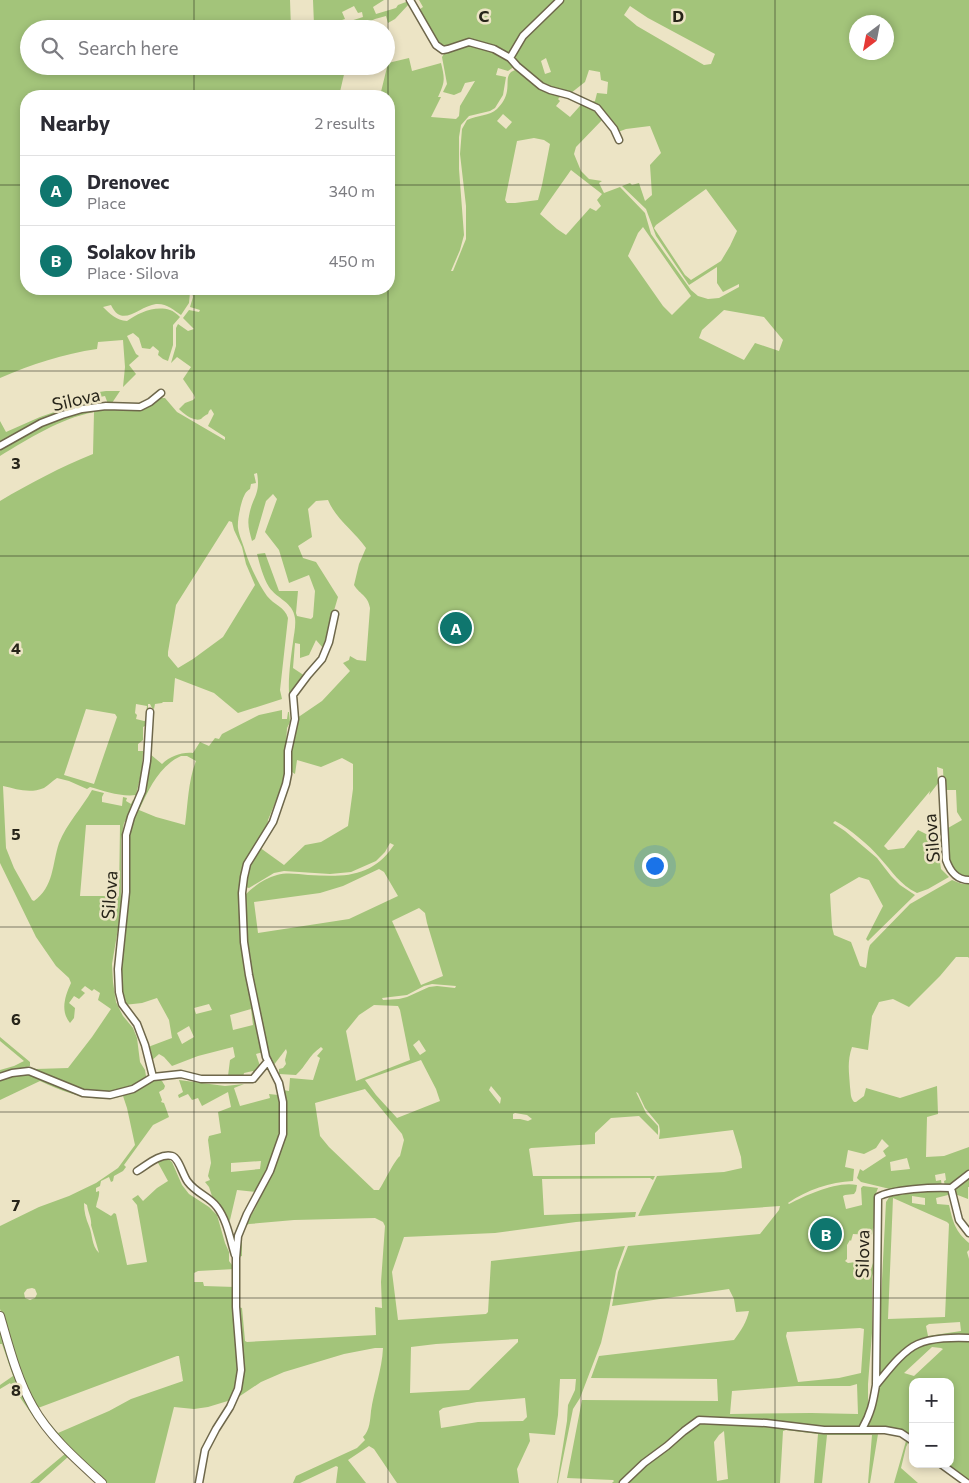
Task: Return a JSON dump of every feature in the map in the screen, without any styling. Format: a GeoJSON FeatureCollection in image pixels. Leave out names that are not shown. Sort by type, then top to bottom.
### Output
{"type":"FeatureCollection","features":[{"type":"Feature","properties":{"kind":"street"},"geometry":{"type":"LineString","coordinates":[[410,0],[436,45],[440,48],[448,49],[470,42],[494,49],[510,58],[542,86],[569,95],[597,108],[614,129],[619,140]]}},
{"type":"Feature","properties":{"kind":"street"},"geometry":{"type":"LineString","coordinates":[[510,58],[523,36],[560,0]]}},
{"type":"Feature","properties":{"kind":"street","name":"Silova"},"geometry":{"type":"LineString","coordinates":[[0,446],[41,423],[62,415],[82,409],[106,406],[140,407],[150,402],[160,393]]}},
{"type":"Feature","properties":{"kind":"street"},"geometry":{"type":"LineString","coordinates":[[199,1483],[205,1450],[230,1407],[238,1389],[240,1370],[236,1307],[236,1258],[238,1236],[270,1171],[283,1134],[283,1102],[279,1083],[264,1049],[249,975],[244,942],[242,894],[244,877],[247,864],[274,822],[286,784],[288,751],[295,719],[293,696],[322,659],[329,642],[335,614]]}},
{"type":"Feature","properties":{"kind":"street","name":"Silova"},"geometry":{"type":"LineString","coordinates":[[150,712],[147,761],[142,791],[126,835],[126,892],[118,953],[118,969],[119,992],[122,1004],[137,1024],[145,1045],[153,1077]]}},
{"type":"Feature","properties":{"kind":"street","name":"Silova"},"geometry":{"type":"LineString","coordinates":[[942,780],[946,860],[950,871],[957,877],[969,880]]}},
{"type":"Feature","properties":{"kind":"street"},"geometry":{"type":"LineString","coordinates":[[0,1077],[29,1071],[83,1093],[110,1095],[133,1089],[153,1077],[181,1074],[201,1079],[253,1079],[268,1060]]}},
{"type":"Feature","properties":{"kind":"street"},"geometry":{"type":"LineString","coordinates":[[138,1172],[154,1160],[162,1157],[172,1156],[177,1159],[188,1182],[218,1208],[236,1258]]}},
{"type":"Feature","properties":{"kind":"street"},"geometry":{"type":"LineString","coordinates":[[969,1174],[951,1188],[959,1220],[969,1233]]}},
{"type":"Feature","properties":{"kind":"street","name":"Silova"},"geometry":{"type":"LineString","coordinates":[[862,1429],[873,1406],[876,1385],[878,1197],[884,1194],[951,1188]]}},
{"type":"Feature","properties":{"kind":"street"},"geometry":{"type":"LineString","coordinates":[[0,1316],[18,1375],[33,1406],[54,1437],[102,1483]]}},
{"type":"Feature","properties":{"kind":"street"},"geometry":{"type":"LineString","coordinates":[[876,1385],[894,1364],[918,1344],[969,1338]]}},
{"type":"Feature","properties":{"kind":"street"},"geometry":{"type":"LineString","coordinates":[[622,1483],[644,1463],[699,1420],[766,1423],[824,1430],[862,1429],[901,1433],[909,1438]]}},
{"type":"Feature","properties":{"kind":"street"},"geometry":{"type":"LineString","coordinates":[[946,1468],[967,1483]]}},
{"type":"Feature","properties":{"kind":"green space"},"geometry":{"type":"Polygon","coordinates":[[[0,0],[290,0],[291,20],[20,20],[20,75],[344,75],[340,90],[20,90],[20,295],[190,295],[189,303],[181,315],[170,307],[160,304],[126,316],[115,312],[111,305],[103,307],[116,318],[127,321],[136,315],[158,308],[170,310],[180,317],[173,325],[173,345],[168,361],[158,355],[159,351],[153,346],[150,349],[142,348],[139,338],[133,333],[127,336],[136,354],[139,356],[129,365],[136,374],[123,387],[125,367],[123,340],[98,342],[97,349],[48,360],[0,378],[0,0]]]}},
{"type":"Feature","properties":{"kind":"green space"},"geometry":{"type":"Polygon","coordinates":[[[313,0],[384,0],[373,7],[376,14],[396,8],[398,5],[406,2],[409,4],[393,20],[387,20],[386,16],[373,20],[354,20],[363,17],[362,12],[358,13],[354,6],[342,12],[345,19],[314,20],[313,0]]]}},
{"type":"Feature","properties":{"kind":"green space"},"geometry":{"type":"Polygon","coordinates":[[[419,0],[558,0],[512,51],[507,54],[482,43],[444,47],[440,45],[429,32],[417,11],[423,7],[419,0]]]}},
{"type":"Feature","properties":{"kind":"green space"},"geometry":{"type":"Polygon","coordinates":[[[561,0],[969,0],[969,879],[954,873],[948,862],[948,828],[962,820],[957,812],[956,790],[944,790],[943,769],[937,767],[939,782],[884,846],[888,850],[904,848],[918,830],[928,835],[934,819],[941,869],[949,877],[917,893],[901,882],[865,843],[835,821],[833,823],[877,858],[900,885],[915,895],[868,941],[866,939],[883,906],[869,880],[859,877],[830,894],[834,935],[851,942],[860,966],[866,968],[870,945],[910,904],[952,880],[962,884],[969,884],[969,958],[956,957],[909,1007],[893,999],[879,1002],[872,1016],[868,1050],[852,1047],[849,1067],[851,1095],[854,1102],[864,1096],[866,1088],[900,1098],[937,1086],[938,1114],[927,1117],[926,1157],[944,1156],[969,1147],[969,1173],[945,1187],[945,1173],[935,1175],[936,1181],[941,1180],[942,1187],[890,1189],[861,1182],[857,1178],[860,1169],[863,1171],[886,1156],[883,1151],[889,1146],[882,1139],[876,1148],[864,1154],[848,1150],[845,1167],[854,1169],[853,1181],[819,1188],[803,1194],[788,1203],[831,1187],[849,1184],[857,1185],[854,1194],[843,1196],[846,1209],[862,1205],[861,1188],[863,1186],[878,1188],[875,1196],[876,1233],[873,1237],[875,1229],[873,1228],[872,1235],[853,1234],[851,1241],[847,1245],[847,1259],[845,1261],[848,1263],[856,1262],[868,1270],[871,1269],[874,1260],[873,1247],[875,1246],[876,1263],[872,1277],[872,1333],[868,1410],[860,1426],[856,1428],[831,1428],[763,1420],[702,1417],[688,1424],[619,1483],[612,1483],[613,1480],[567,1478],[582,1400],[718,1401],[717,1379],[591,1378],[599,1356],[734,1340],[748,1315],[749,1311],[736,1312],[734,1299],[729,1289],[612,1306],[618,1272],[628,1246],[760,1234],[779,1210],[780,1206],[638,1216],[657,1176],[724,1172],[742,1168],[741,1157],[733,1130],[659,1139],[659,1125],[645,1108],[636,1092],[646,1113],[658,1126],[658,1135],[639,1116],[611,1118],[595,1133],[595,1144],[529,1149],[533,1176],[655,1176],[653,1180],[650,1178],[542,1179],[544,1215],[636,1212],[635,1217],[576,1222],[495,1233],[404,1237],[392,1272],[398,1320],[486,1314],[488,1312],[491,1261],[625,1246],[616,1271],[601,1343],[580,1398],[573,1409],[558,1483],[568,1405],[575,1390],[576,1379],[560,1379],[555,1435],[529,1433],[530,1441],[517,1469],[519,1483],[397,1483],[374,1449],[369,1446],[348,1460],[366,1483],[336,1483],[338,1467],[336,1466],[300,1483],[293,1483],[296,1476],[357,1448],[365,1440],[363,1437],[369,1425],[383,1348],[344,1354],[284,1372],[261,1382],[237,1398],[240,1389],[238,1307],[242,1308],[245,1341],[247,1342],[376,1335],[375,1307],[382,1308],[381,1282],[385,1226],[383,1222],[375,1218],[294,1220],[249,1224],[246,1225],[242,1236],[242,1256],[238,1257],[239,1243],[245,1224],[266,1186],[285,1135],[283,1090],[289,1091],[290,1078],[313,1080],[320,1058],[317,1056],[323,1049],[321,1047],[317,1050],[296,1075],[279,1074],[279,1069],[283,1068],[286,1064],[286,1049],[273,1066],[269,1060],[250,969],[246,937],[245,895],[264,880],[281,874],[334,876],[367,870],[385,856],[394,845],[390,843],[385,852],[376,861],[351,872],[330,874],[284,871],[274,873],[249,888],[245,887],[248,868],[259,847],[284,865],[305,845],[321,842],[348,826],[353,789],[353,764],[342,758],[321,767],[297,760],[295,774],[292,772],[289,759],[297,718],[322,701],[350,671],[343,663],[349,660],[350,656],[357,660],[366,661],[370,608],[365,597],[354,585],[359,564],[366,548],[335,513],[328,500],[316,501],[308,509],[312,537],[298,546],[303,558],[316,562],[338,597],[323,648],[316,640],[309,655],[300,658],[300,644],[295,643],[293,668],[305,676],[291,704],[289,682],[295,627],[294,613],[288,604],[269,587],[263,575],[257,554],[265,553],[279,591],[298,591],[297,616],[311,619],[313,617],[315,591],[309,575],[289,583],[279,550],[265,532],[277,499],[273,494],[266,501],[255,539],[252,541],[248,519],[258,486],[257,473],[254,474],[256,483],[251,484],[244,497],[238,528],[249,563],[260,586],[267,596],[287,614],[280,690],[282,699],[238,713],[214,693],[175,678],[173,702],[155,704],[154,709],[148,704],[148,714],[146,713],[147,706],[136,704],[136,719],[148,720],[147,725],[143,727],[143,740],[138,744],[138,751],[143,751],[142,770],[136,795],[107,792],[90,787],[87,789],[57,778],[44,788],[33,791],[3,786],[6,848],[14,868],[34,901],[41,895],[49,882],[62,836],[92,790],[104,793],[102,802],[122,806],[123,797],[127,798],[126,801],[131,804],[135,800],[133,808],[124,823],[121,840],[121,911],[112,964],[116,1002],[123,1016],[133,1028],[137,1038],[140,1062],[149,1079],[116,1094],[88,1093],[32,1069],[68,1068],[111,1009],[98,1000],[100,993],[94,989],[92,991],[85,986],[81,990],[85,993],[79,999],[74,996],[69,1003],[75,1008],[74,1018],[70,1023],[64,1008],[65,998],[71,983],[69,978],[56,966],[36,937],[0,863],[0,501],[69,464],[93,454],[94,412],[57,424],[0,456],[0,448],[43,425],[70,414],[105,408],[141,408],[154,403],[160,398],[165,398],[177,412],[225,440],[225,437],[208,426],[214,414],[211,409],[208,414],[198,420],[189,417],[179,409],[185,403],[195,398],[183,379],[191,367],[177,357],[171,363],[176,346],[176,328],[178,324],[188,331],[194,329],[183,318],[189,310],[199,312],[200,310],[190,307],[193,295],[395,295],[395,90],[381,90],[385,75],[395,75],[395,61],[409,58],[412,71],[441,63],[444,80],[438,97],[441,97],[431,117],[456,119],[459,116],[460,106],[475,81],[465,83],[461,92],[454,95],[443,92],[447,84],[442,57],[446,51],[470,43],[502,55],[515,66],[508,71],[498,68],[496,75],[506,77],[503,95],[495,108],[469,116],[461,125],[459,169],[464,235],[451,271],[453,271],[466,239],[466,206],[460,154],[462,129],[467,120],[491,113],[499,107],[506,96],[509,75],[518,69],[531,80],[562,95],[558,99],[560,101],[556,106],[570,117],[582,103],[587,104],[604,118],[576,147],[574,154],[581,171],[589,179],[602,181],[599,183],[604,193],[620,187],[645,213],[651,234],[691,290],[698,296],[708,299],[719,298],[739,287],[739,284],[723,292],[717,283],[717,267],[689,285],[656,236],[646,209],[622,186],[630,183],[632,185],[639,183],[645,201],[652,195],[650,165],[661,153],[650,126],[618,132],[591,102],[595,101],[597,93],[607,94],[608,82],[601,80],[600,72],[589,70],[585,82],[571,93],[544,85],[512,58],[519,44],[561,0]],[[630,6],[624,15],[637,26],[704,65],[711,64],[715,54],[648,18],[630,6]],[[546,58],[541,61],[545,74],[551,72],[546,58]],[[503,114],[497,121],[506,129],[512,122],[503,114]],[[534,138],[517,141],[505,200],[507,203],[515,203],[538,200],[550,144],[544,140],[534,138]],[[571,170],[540,214],[566,235],[590,208],[596,211],[601,206],[597,200],[602,194],[571,170]],[[706,189],[654,228],[685,275],[691,280],[721,261],[737,231],[706,189]],[[643,227],[638,233],[628,256],[663,306],[672,315],[691,296],[643,227]],[[724,310],[702,330],[699,338],[744,360],[755,343],[779,351],[783,340],[764,317],[724,310]],[[229,521],[176,605],[168,656],[178,668],[223,637],[255,585],[232,522],[229,521]],[[86,709],[64,775],[94,784],[117,717],[115,714],[86,709]],[[86,825],[80,896],[119,896],[120,825],[86,825]],[[379,869],[343,886],[320,893],[254,902],[258,933],[349,919],[398,896],[384,872],[379,869]],[[419,908],[392,921],[421,985],[443,976],[425,913],[419,908]],[[432,984],[407,995],[382,998],[383,1000],[399,999],[429,987],[455,988],[456,986],[432,984]],[[374,1005],[359,1015],[346,1031],[356,1081],[410,1060],[398,1006],[374,1005]],[[419,1040],[413,1045],[420,1055],[426,1051],[419,1040]],[[421,1060],[365,1080],[397,1118],[440,1101],[421,1060]],[[491,1086],[489,1090],[500,1104],[501,1098],[491,1086]],[[365,1089],[315,1103],[320,1136],[374,1190],[379,1190],[400,1156],[404,1140],[402,1134],[365,1089]],[[515,1113],[513,1114],[513,1119],[528,1121],[532,1119],[527,1115],[515,1113]],[[907,1158],[890,1162],[891,1171],[910,1169],[907,1158]],[[864,1329],[787,1332],[786,1336],[798,1382],[839,1378],[861,1373],[864,1329]],[[518,1339],[436,1344],[411,1347],[410,1393],[469,1390],[518,1342],[518,1339]],[[857,1384],[850,1386],[797,1386],[732,1391],[730,1414],[858,1414],[857,1384]],[[525,1398],[477,1402],[443,1408],[439,1411],[441,1428],[478,1422],[523,1421],[527,1417],[525,1398]]]}},
{"type":"Feature","properties":{"kind":"green space"},"geometry":{"type":"Polygon","coordinates":[[[120,391],[112,403],[108,404],[105,396],[90,399],[85,402],[83,407],[0,445],[0,421],[6,432],[40,417],[83,402],[85,394],[120,391]]]}},
{"type":"Feature","properties":{"kind":"green space"},"geometry":{"type":"Polygon","coordinates":[[[282,710],[282,719],[287,719],[289,712],[290,722],[287,728],[284,781],[268,820],[266,834],[254,850],[240,899],[263,1052],[256,1054],[260,1066],[257,1072],[244,1073],[243,1077],[228,1076],[230,1060],[235,1057],[233,1047],[198,1056],[172,1066],[159,1054],[150,1062],[148,1047],[172,1038],[169,1020],[157,998],[142,1003],[124,1005],[120,984],[128,837],[143,793],[150,754],[162,764],[176,755],[193,753],[200,742],[209,746],[215,738],[219,739],[222,734],[259,715],[282,710]],[[181,756],[173,760],[156,779],[139,810],[185,825],[190,785],[196,761],[187,756],[181,756]],[[209,1004],[194,1008],[196,1014],[212,1010],[209,1004]],[[251,1009],[230,1015],[233,1030],[253,1025],[251,1009]],[[189,1026],[177,1033],[182,1044],[194,1037],[189,1026]]]}},
{"type":"Feature","properties":{"kind":"green space"},"geometry":{"type":"Polygon","coordinates":[[[0,1037],[30,1062],[30,1066],[0,1075],[0,1070],[24,1061],[0,1041],[0,1037]]]}},
{"type":"Feature","properties":{"kind":"green space"},"geometry":{"type":"Polygon","coordinates":[[[29,1074],[99,1097],[153,1080],[159,1079],[162,1081],[165,1086],[159,1092],[161,1102],[164,1103],[169,1117],[153,1125],[124,1165],[126,1167],[114,1176],[113,1181],[111,1182],[109,1177],[101,1181],[100,1186],[96,1188],[96,1192],[99,1191],[99,1193],[96,1207],[111,1216],[114,1213],[116,1214],[127,1265],[147,1262],[137,1205],[132,1199],[138,1195],[143,1201],[168,1181],[157,1161],[168,1159],[172,1162],[182,1185],[189,1194],[209,1207],[217,1215],[229,1252],[229,1261],[235,1269],[198,1271],[194,1273],[194,1282],[203,1282],[204,1286],[235,1287],[239,1377],[231,1400],[194,1409],[174,1407],[155,1483],[107,1483],[71,1450],[43,1419],[25,1384],[0,1309],[0,1226],[96,1183],[118,1168],[135,1145],[123,1096],[101,1099],[91,1098],[60,1090],[40,1081],[0,1100],[0,1078],[8,1075],[29,1074]],[[84,1203],[85,1215],[93,1243],[99,1253],[87,1205],[84,1203]],[[27,1289],[24,1293],[25,1298],[30,1300],[35,1298],[37,1294],[35,1289],[27,1289]],[[177,1356],[38,1408],[58,1433],[109,1411],[131,1399],[183,1381],[179,1356],[177,1356]]]}},
{"type":"Feature","properties":{"kind":"green space"},"geometry":{"type":"Polygon","coordinates":[[[179,1080],[225,1086],[244,1084],[234,1088],[240,1106],[270,1098],[269,1094],[278,1095],[282,1098],[283,1128],[263,1184],[256,1192],[237,1190],[230,1220],[227,1224],[205,1182],[210,1180],[208,1176],[211,1163],[209,1136],[221,1133],[218,1112],[231,1107],[228,1092],[202,1106],[198,1098],[192,1100],[188,1094],[179,1098],[178,1095],[183,1092],[179,1080]],[[261,1161],[231,1163],[231,1172],[260,1169],[261,1161]]]}},
{"type":"Feature","properties":{"kind":"green space"},"geometry":{"type":"Polygon","coordinates":[[[969,1177],[968,1199],[955,1194],[954,1188],[969,1177]]]}},
{"type":"Feature","properties":{"kind":"green space"},"geometry":{"type":"Polygon","coordinates":[[[946,1189],[948,1191],[948,1195],[936,1198],[937,1204],[949,1205],[955,1226],[969,1243],[969,1250],[967,1252],[969,1259],[969,1336],[919,1343],[877,1378],[886,1202],[892,1193],[946,1189]],[[912,1196],[912,1203],[925,1205],[925,1198],[912,1196]],[[893,1198],[888,1319],[945,1317],[949,1224],[893,1198]],[[960,1322],[929,1324],[926,1326],[928,1336],[961,1331],[960,1322]]]}},
{"type":"Feature","properties":{"kind":"green space"},"geometry":{"type":"Polygon","coordinates":[[[0,1328],[36,1419],[10,1383],[0,1389],[0,1385],[13,1376],[2,1344],[0,1344],[0,1328]]]}},
{"type":"Feature","properties":{"kind":"green space"},"geometry":{"type":"Polygon","coordinates":[[[932,1342],[969,1342],[969,1483],[950,1468],[954,1468],[954,1378],[909,1378],[909,1437],[868,1426],[874,1413],[878,1386],[897,1362],[914,1348],[932,1342]],[[932,1347],[904,1373],[914,1376],[943,1349],[932,1347]]]}},
{"type":"Feature","properties":{"kind":"green space"},"geometry":{"type":"Polygon","coordinates":[[[702,1421],[763,1425],[783,1429],[831,1432],[864,1431],[878,1434],[870,1483],[868,1483],[872,1435],[827,1435],[822,1483],[814,1483],[818,1434],[786,1430],[783,1431],[780,1483],[625,1483],[691,1427],[702,1421]],[[724,1431],[714,1442],[717,1481],[728,1479],[724,1431]]]}},
{"type":"Feature","properties":{"kind":"green space"},"geometry":{"type":"Polygon","coordinates":[[[906,1441],[908,1443],[901,1468],[918,1483],[894,1483],[906,1441]]]}},
{"type":"Feature","properties":{"kind":"green space"},"geometry":{"type":"Polygon","coordinates":[[[66,1453],[69,1456],[39,1483],[30,1483],[66,1453]]]}},
{"type":"Feature","properties":{"kind":"place","name":"Drenovec"},"geometry":{"type":"Point","coordinates":[456,628]}},
{"type":"Feature","properties":{"kind":"place","name":"Solakov hrib"},"geometry":{"type":"Point","coordinates":[826,1234]}}]}
